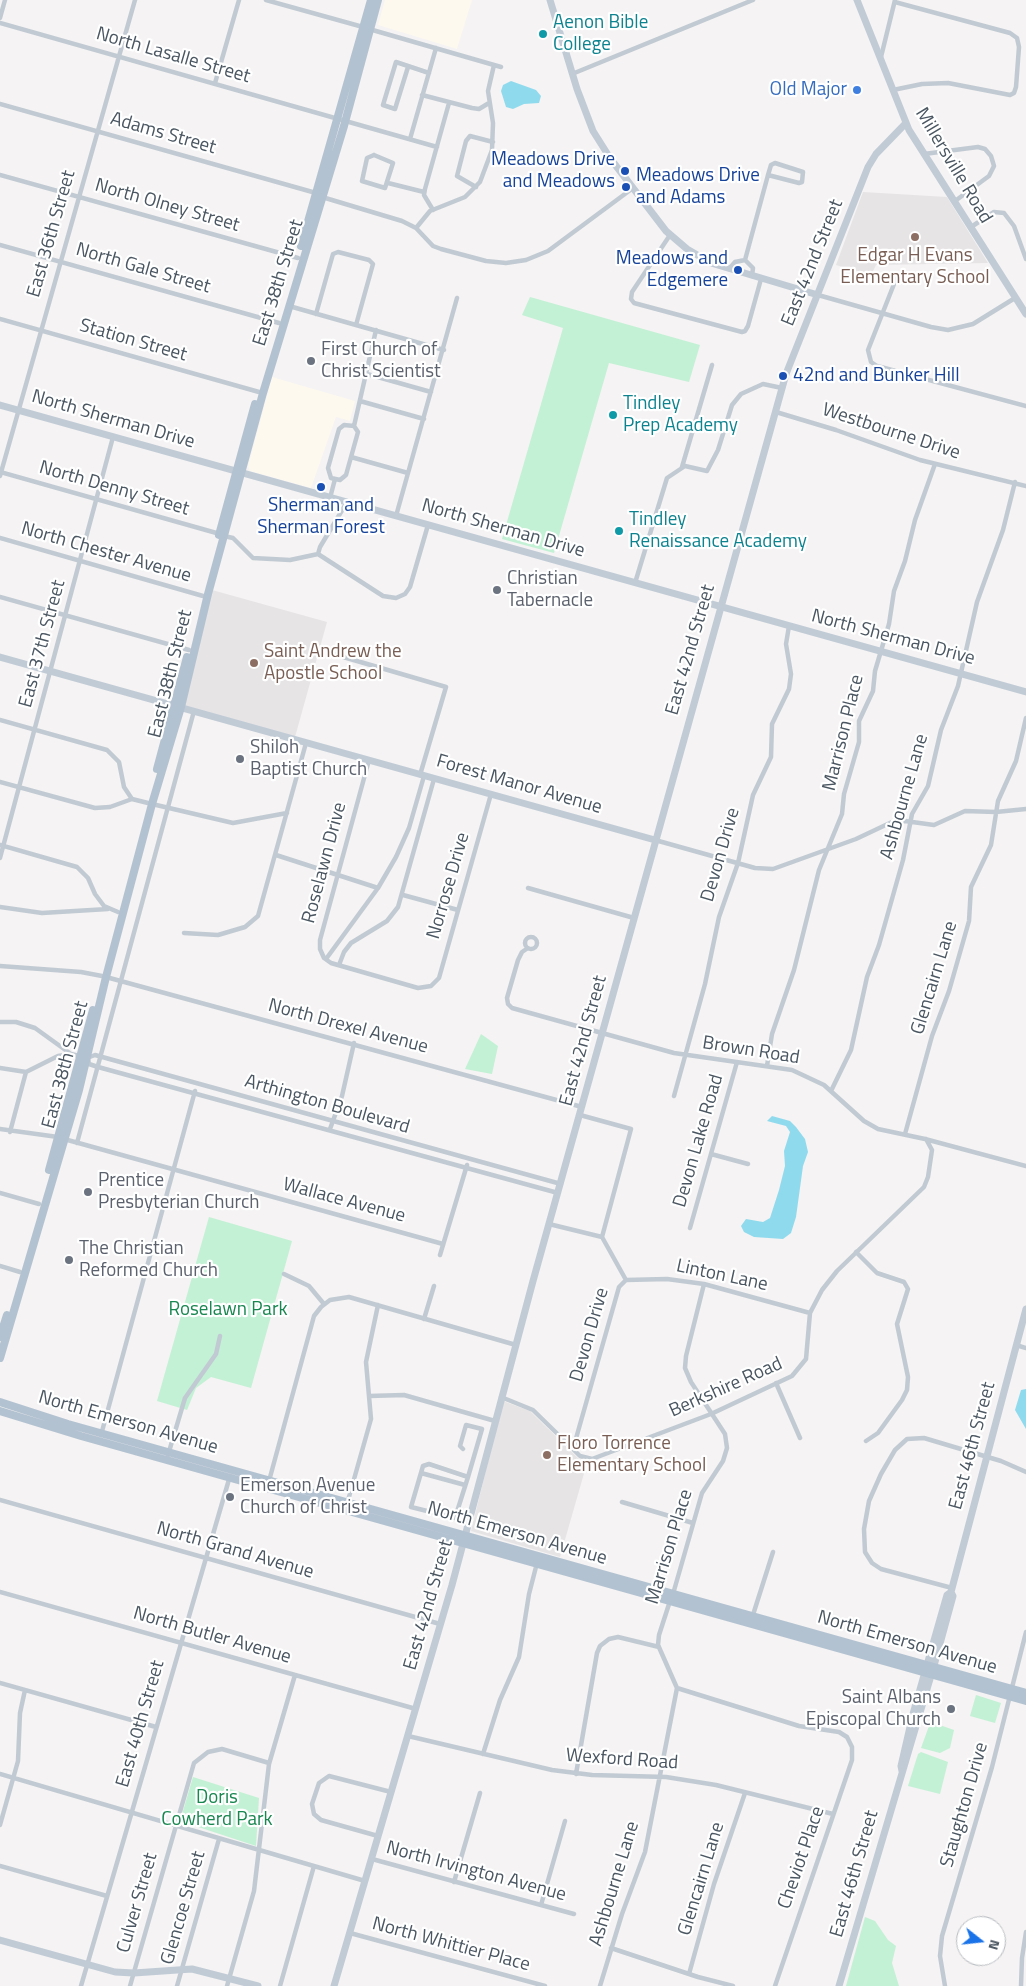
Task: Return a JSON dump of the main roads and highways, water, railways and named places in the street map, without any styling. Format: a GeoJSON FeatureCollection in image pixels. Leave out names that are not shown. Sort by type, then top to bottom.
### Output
{"type":"FeatureCollection","features":[{"type":"Feature","properties":{"kind":"main road","name":"East 38th Street"},"geometry":{"type":"LineString","coordinates":[[0,1358],[85,1057],[118,912],[178,706],[259,392],[298,258],[346,121],[371,0]]}},
{"type":"Feature","properties":{"kind":"main road","name":"East 38th Street"},"geometry":{"type":"LineString","coordinates":[[239,472],[288,306],[338,118],[366,28],[378,0]]}},
{"type":"Feature","properties":{"kind":"main road","name":"East 38th Street"},"geometry":{"type":"LineString","coordinates":[[178,706],[189,650],[222,535]]}},
{"type":"Feature","properties":{"kind":"main road","name":"East 38th Street"},"geometry":{"type":"LineString","coordinates":[[104,976],[150,804]]}},
{"type":"Feature","properties":{"kind":"main road","name":"East 38th Street"},"geometry":{"type":"LineString","coordinates":[[0,1337],[39,1204],[61,1138]]}},
{"type":"Feature","properties":{"kind":"main road","name":"North Emerson Avenue"},"geometry":{"type":"LineString","coordinates":[[0,1402],[101,1438]]}},
{"type":"Feature","properties":{"kind":"main road","name":"North Emerson Avenue"},"geometry":{"type":"LineString","coordinates":[[0,1411],[168,1456],[1012,1693],[1026,1701]]}},
{"type":"Feature","properties":{"kind":"main road","name":"North Emerson Avenue"},"geometry":{"type":"LineString","coordinates":[[230,1474],[269,1481],[347,1507]]}},
{"type":"Feature","properties":{"kind":"main road","name":"North Emerson Avenue"},"geometry":{"type":"LineString","coordinates":[[1012,1693],[1026,1693]]}},
{"type":"Feature","properties":{"kind":"water"},"geometry":{"type":"Polygon","coordinates":[[[511,81],[536,90],[541,96],[539,103],[524,104],[513,109],[506,107],[501,91],[503,85],[511,81]]]}},
{"type":"Feature","properties":{"kind":"water"},"geometry":{"type":"Polygon","coordinates":[[[772,1116],[790,1121],[796,1127],[805,1139],[808,1152],[803,1166],[796,1217],[791,1233],[783,1239],[754,1237],[744,1232],[741,1226],[746,1219],[763,1222],[770,1218],[779,1190],[785,1166],[784,1151],[790,1132],[786,1126],[767,1121],[772,1116]]]}},
{"type":"Feature","properties":{"kind":"water"},"geometry":{"type":"Polygon","coordinates":[[[1026,1389],[1026,1429],[1015,1410],[1021,1390],[1026,1389]]]}},
{"type":"Feature","properties":{"kind":"place","name":"Aenon Bible College"},"geometry":{"type":"Point","coordinates":[543,34]}},
{"type":"Feature","properties":{"kind":"place","name":"Old Major"},"geometry":{"type":"Point","coordinates":[857,90]}},
{"type":"Feature","properties":{"kind":"place","name":"Meadows Drive and Meadows"},"geometry":{"type":"Point","coordinates":[625,171]}},
{"type":"Feature","properties":{"kind":"place","name":"Meadows Drive and Adams"},"geometry":{"type":"Point","coordinates":[626,187]}},
{"type":"Feature","properties":{"kind":"place","name":"Edgar H Evans Elementary School"},"geometry":{"type":"Point","coordinates":[915,237]}},
{"type":"Feature","properties":{"kind":"place","name":"Meadows and Edgemere"},"geometry":{"type":"Point","coordinates":[738,270]}},
{"type":"Feature","properties":{"kind":"place","name":"First Church of Christ Scientist"},"geometry":{"type":"Point","coordinates":[311,361]}},
{"type":"Feature","properties":{"kind":"place","name":"42nd and Bunker Hill"},"geometry":{"type":"Point","coordinates":[783,376]}},
{"type":"Feature","properties":{"kind":"place","name":"Tindley Prep Academy"},"geometry":{"type":"Point","coordinates":[613,415]}},
{"type":"Feature","properties":{"kind":"place","name":"Sherman and Sherman Forest"},"geometry":{"type":"Point","coordinates":[321,487]}},
{"type":"Feature","properties":{"kind":"place","name":"Tindley Renaissance Academy"},"geometry":{"type":"Point","coordinates":[619,531]}},
{"type":"Feature","properties":{"kind":"place","name":"Christian Tabernacle"},"geometry":{"type":"Point","coordinates":[497,590]}},
{"type":"Feature","properties":{"kind":"place","name":"Saint Andrew the Apostle School"},"geometry":{"type":"Point","coordinates":[254,663]}},
{"type":"Feature","properties":{"kind":"place","name":"Shiloh Baptist Church"},"geometry":{"type":"Point","coordinates":[240,759]}},
{"type":"Feature","properties":{"kind":"place","name":"Prentice Presbyterian Church"},"geometry":{"type":"Point","coordinates":[88,1192]}},
{"type":"Feature","properties":{"kind":"place","name":"The Christian Reformed Church"},"geometry":{"type":"Point","coordinates":[69,1260]}},
{"type":"Feature","properties":{"kind":"place","name":"Floro Torrence Elementary School"},"geometry":{"type":"Point","coordinates":[547,1455]}},
{"type":"Feature","properties":{"kind":"place","name":"Emerson Avenue Church of Christ"},"geometry":{"type":"Point","coordinates":[230,1497]}},
{"type":"Feature","properties":{"kind":"place","name":"Saint Albans Episcopal Church"},"geometry":{"type":"Point","coordinates":[951,1709]}},
{"type":"Feature","properties":{"kind":"park label","name":"Roselawn Park"},"geometry":{"type":"Point","coordinates":[228,1310]}},
{"type":"Feature","properties":{"kind":"park label","name":"Doris Cowherd Park"},"geometry":{"type":"Point","coordinates":[217,1809]}}]}
